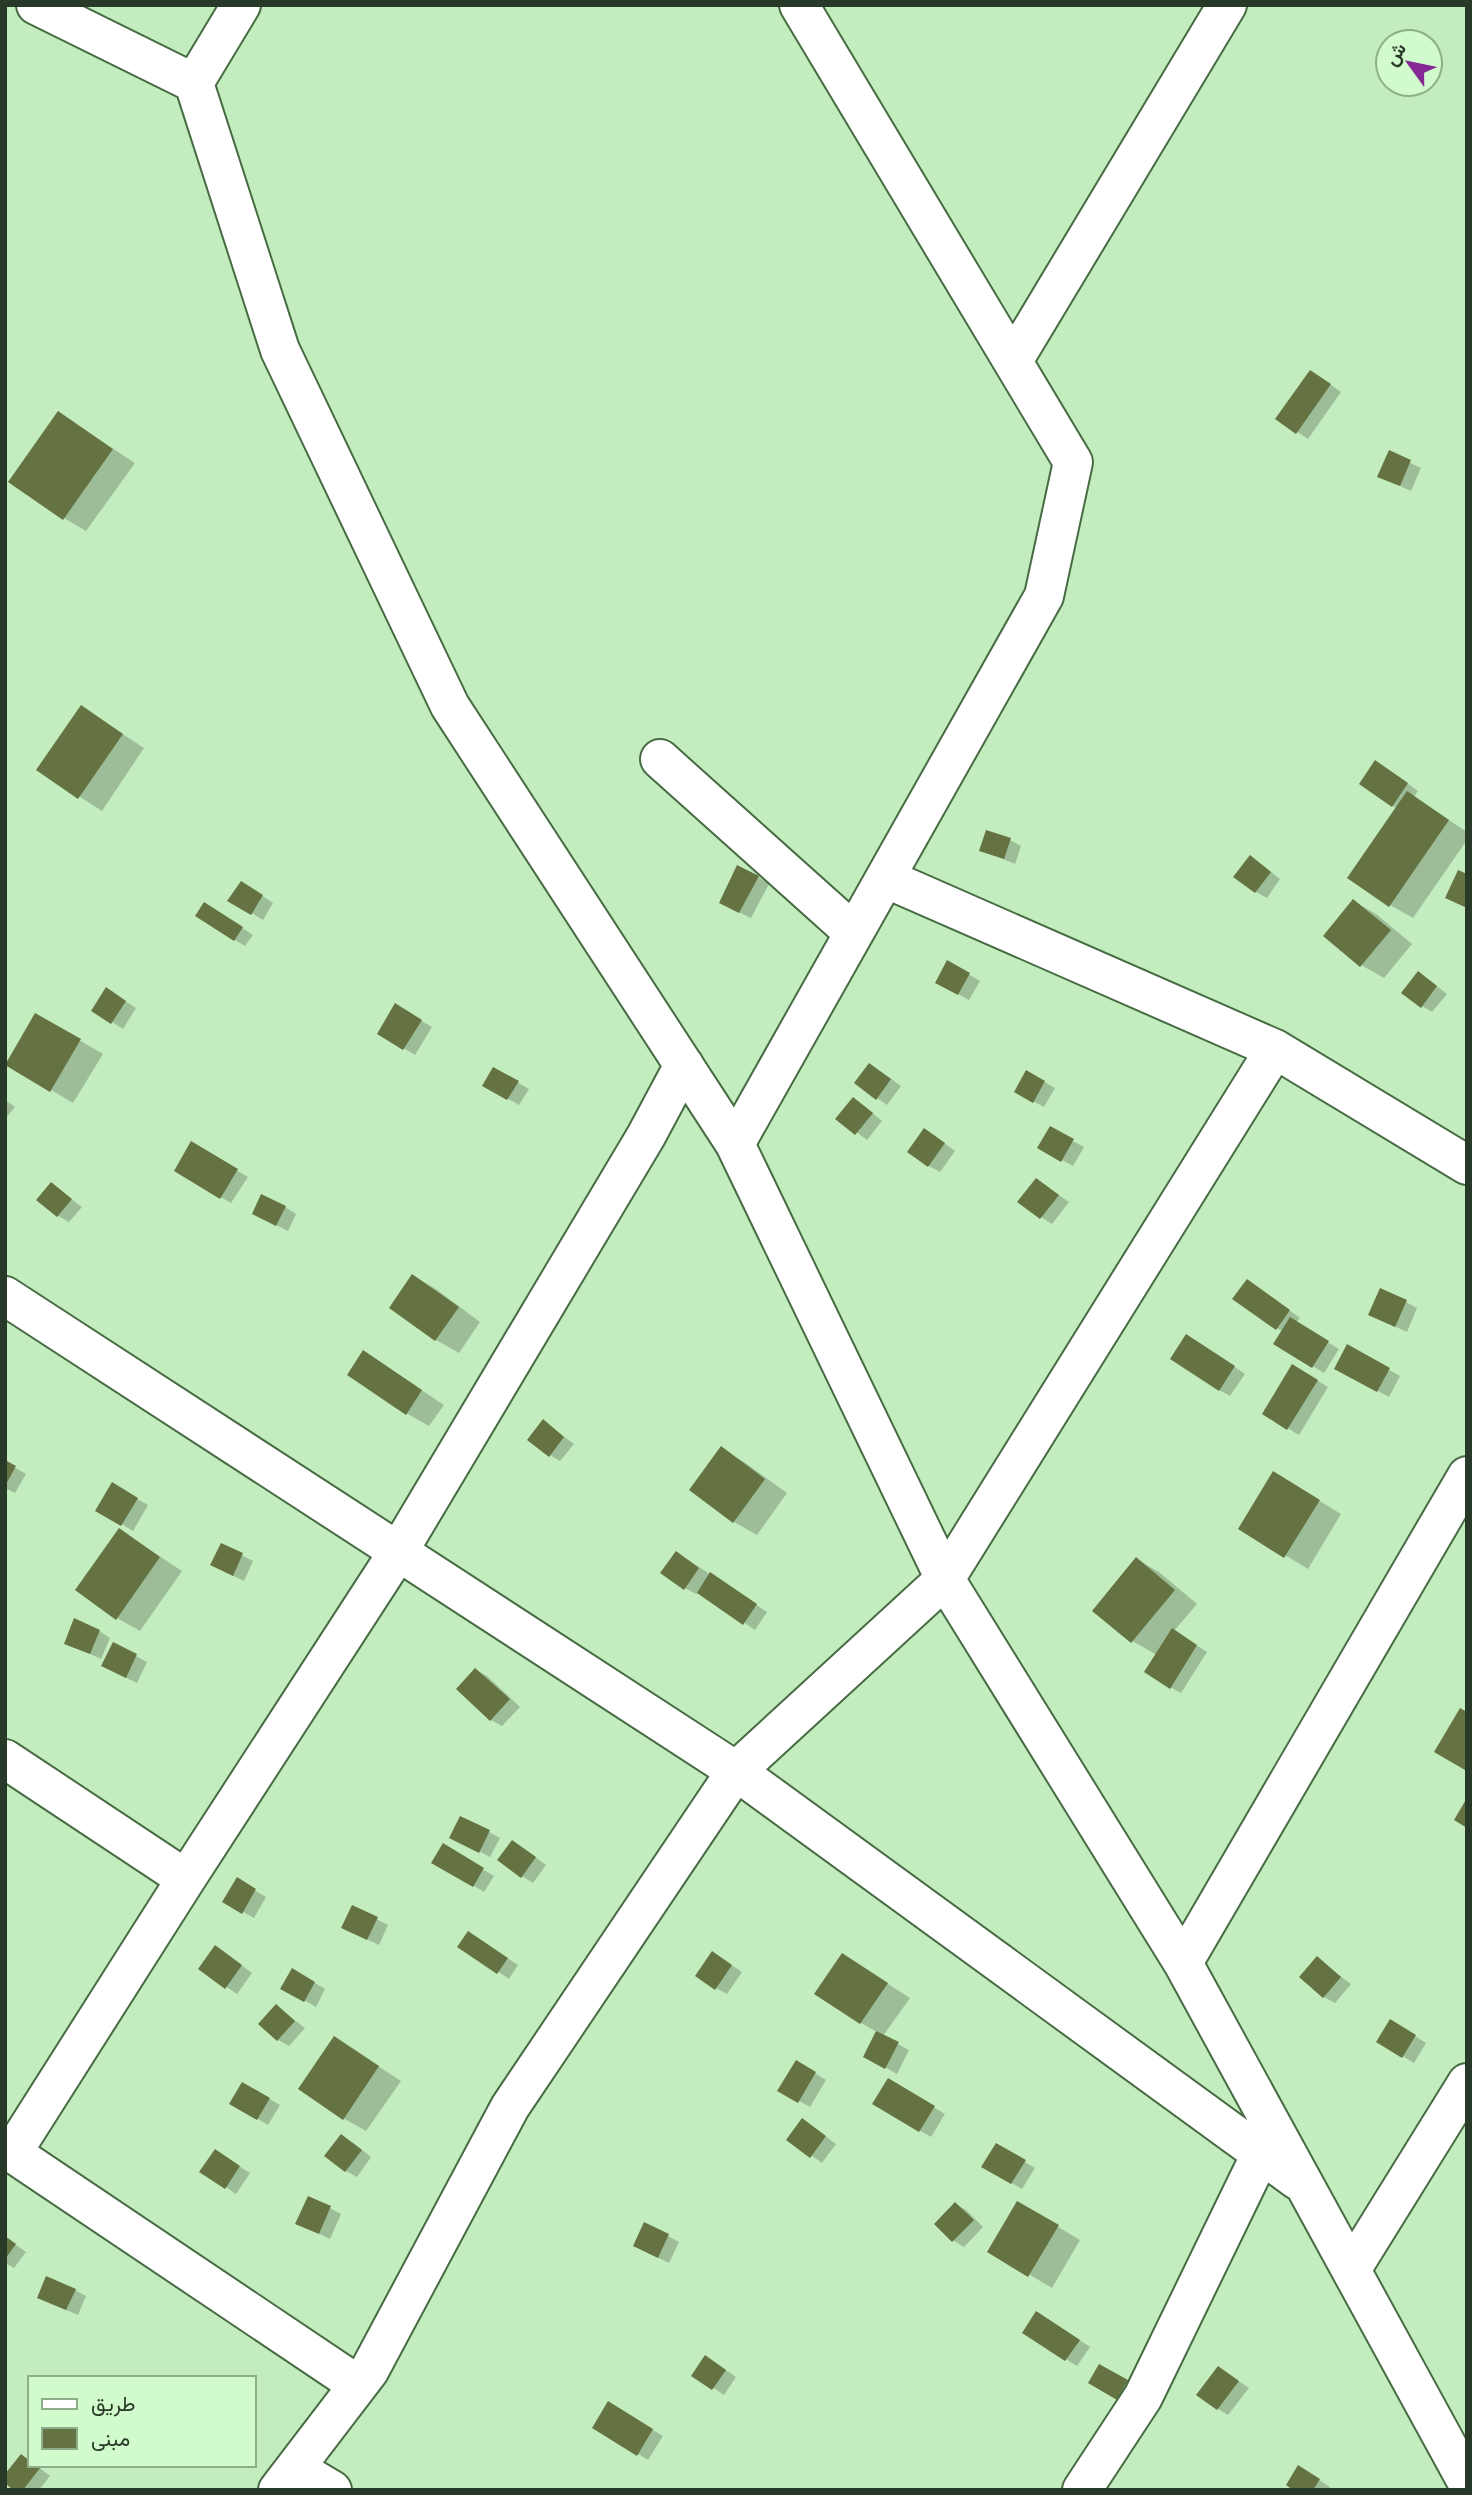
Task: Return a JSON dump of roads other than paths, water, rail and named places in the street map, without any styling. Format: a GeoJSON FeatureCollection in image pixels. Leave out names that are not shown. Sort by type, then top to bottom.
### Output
{"type":"FeatureCollection","features":[{"type":"Feature","properties":{"kind":"street"},"geometry":{"type":"LineString","coordinates":[[36,5],[194,83],[280,349],[450,706],[735,1144],[945,1579],[1183,1963],[1467,2482]]}},
{"type":"Feature","properties":{"kind":"street"},"geometry":{"type":"LineString","coordinates":[[194,83],[241,5]]}},
{"type":"Feature","properties":{"kind":"street"},"geometry":{"type":"LineString","coordinates":[[735,1144],[1044,596],[1073,462],[799,5]]}},
{"type":"Feature","properties":{"kind":"street"},"geometry":{"type":"LineString","coordinates":[[1013,361],[1227,5]]}},
{"type":"Feature","properties":{"kind":"street"},"geometry":{"type":"LineString","coordinates":[[660,760],[854,933]]}},
{"type":"Feature","properties":{"kind":"street"},"geometry":{"type":"LineString","coordinates":[[885,878],[1275,1049],[1467,1165]]}},
{"type":"Feature","properties":{"kind":"street"},"geometry":{"type":"LineString","coordinates":[[332,2490],[286,2479],[369,2371],[510,2107],[736,1771],[945,1579],[1275,1049]]}},
{"type":"Feature","properties":{"kind":"street"},"geometry":{"type":"LineString","coordinates":[[358,2385],[9,2150],[398,1552],[646,1136],[684,1065]]}},
{"type":"Feature","properties":{"kind":"street"},"geometry":{"type":"LineString","coordinates":[[5,1296],[736,1771],[1304,2186]]}},
{"type":"Feature","properties":{"kind":"street"},"geometry":{"type":"LineString","coordinates":[[1183,1963],[1467,1476]]}},
{"type":"Feature","properties":{"kind":"street"},"geometry":{"type":"LineString","coordinates":[[5,1759],[186,1879]]}},
{"type":"Feature","properties":{"kind":"street"},"geometry":{"type":"LineString","coordinates":[[1351,2270],[1467,2083]]}},
{"type":"Feature","properties":{"kind":"street"},"geometry":{"type":"LineString","coordinates":[[1083,2490],[1143,2397],[1261,2154]]}}]}
